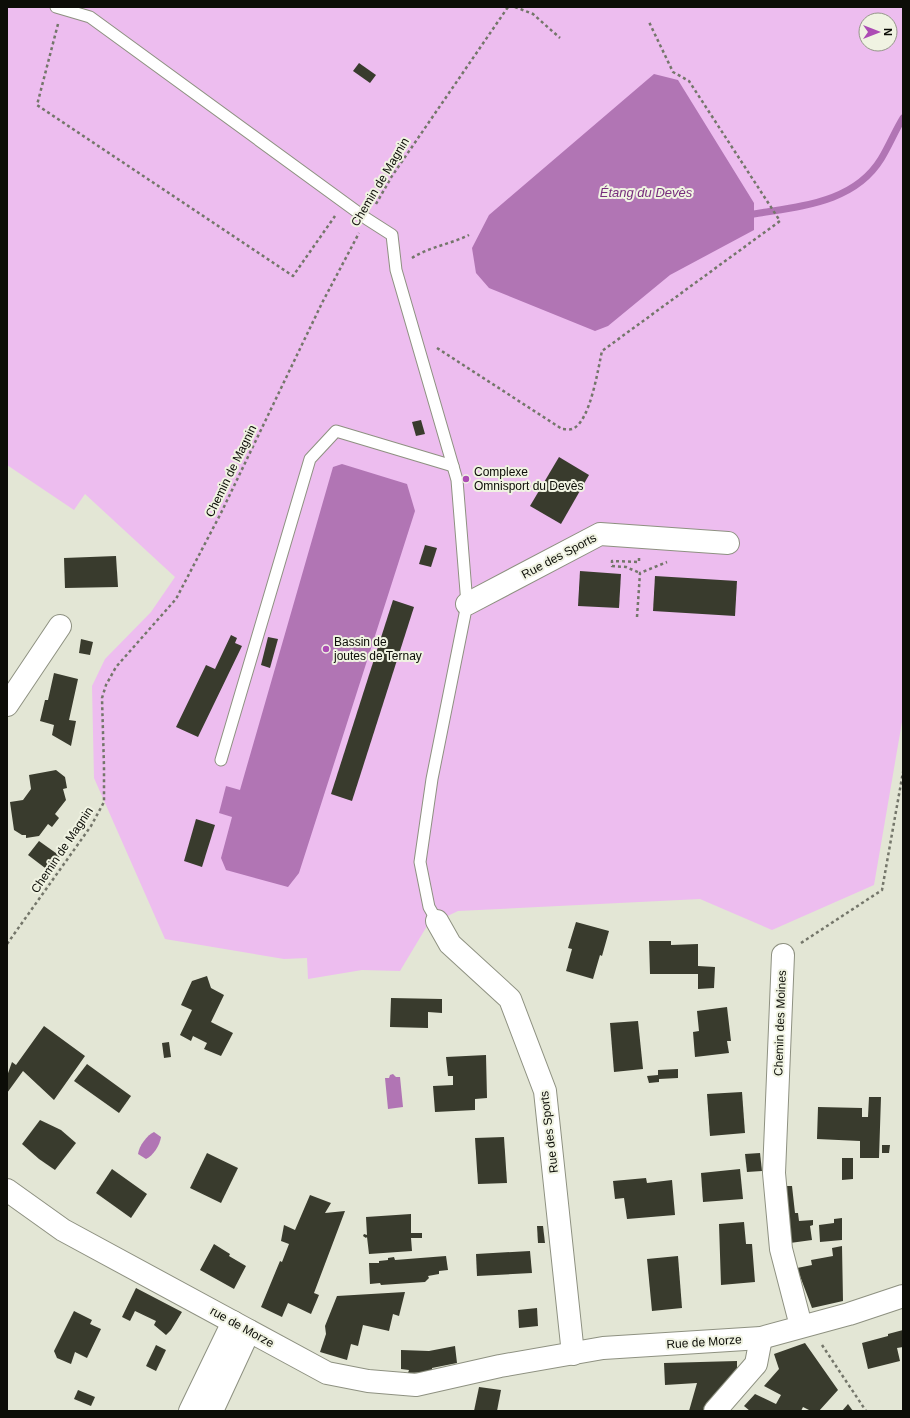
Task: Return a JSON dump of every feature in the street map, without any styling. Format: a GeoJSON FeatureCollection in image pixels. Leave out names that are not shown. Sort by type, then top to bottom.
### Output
{"type":"FeatureCollection","features":[{"type":"Feature","properties":{"kind":"street","name":"Rue des Sports"},"geometry":{"type":"LineString","coordinates":[[467,604],[600,534],[728,543]]}},
{"type":"Feature","properties":{"kind":"street"},"geometry":{"type":"LineString","coordinates":[[7,704],[60,626]]}},
{"type":"Feature","properties":{"kind":"street","name":"Rue des Sports"},"geometry":{"type":"LineString","coordinates":[[437,922],[450,944],[510,999],[545,1091],[572,1354]]}},
{"type":"Feature","properties":{"kind":"street","name":"Chemin des Moines"},"geometry":{"type":"LineString","coordinates":[[782,955],[774,1173],[781,1249],[801,1326]]}},
{"type":"Feature","properties":{"kind":"street","name":"rue de Morze"},"geometry":{"type":"LineString","coordinates":[[7,1190],[63,1230],[327,1373],[368,1381],[416,1384],[500,1366]]}},
{"type":"Feature","properties":{"kind":"street","name":"Rue de Morze"},"geometry":{"type":"LineString","coordinates":[[500,1366],[609,1348],[761,1338],[849,1314],[903,1296]]}},
{"type":"Feature","properties":{"kind":"street"},"geometry":{"type":"LineString","coordinates":[[190,1411],[241,1327]]}},
{"type":"Feature","properties":{"kind":"street"},"geometry":{"type":"LineString","coordinates":[[212,1411],[241,1327]]}},
{"type":"Feature","properties":{"kind":"street"},"geometry":{"type":"LineString","coordinates":[[715,1411],[756,1364],[761,1338]]}},
{"type":"Feature","properties":{"kind":"lane"},"geometry":{"type":"LineString","coordinates":[[58,8],[90,17],[392,236],[396,270],[457,480],[467,604],[432,779],[420,862],[429,907],[437,922]]}},
{"type":"Feature","properties":{"kind":"lane"},"geometry":{"type":"LineString","coordinates":[[221,760],[310,459],[336,431],[453,466]]}},
{"type":"Feature","properties":{"kind":"path","name":"Chemin de Magnin"},"geometry":{"type":"LineString","coordinates":[[7,944],[91,826],[104,802],[102,698],[106,685],[116,667],[176,599],[221,513],[322,303],[367,219],[392,176],[508,7]]}},
{"type":"Feature","properties":{"kind":"path"},"geometry":{"type":"LineString","coordinates":[[515,7],[533,14],[560,38]]}},
{"type":"Feature","properties":{"kind":"path"},"geometry":{"type":"LineString","coordinates":[[58,8],[37,106],[293,276],[331,222]]}},
{"type":"Feature","properties":{"kind":"path"},"geometry":{"type":"LineString","coordinates":[[419,345],[428,342],[562,429],[572,429],[581,422],[591,400],[602,351],[780,222],[689,81],[673,72],[649,22]]}},
{"type":"Feature","properties":{"kind":"path"},"geometry":{"type":"LineString","coordinates":[[419,254],[469,235]]}},
{"type":"Feature","properties":{"kind":"path"},"geometry":{"type":"LineString","coordinates":[[637,617],[640,573],[662,564]]}},
{"type":"Feature","properties":{"kind":"path","name":"Chemin des Moines"},"geometry":{"type":"LineString","coordinates":[[782,955],[882,890],[903,772]]}},
{"type":"Feature","properties":{"kind":"path"},"geometry":{"type":"LineString","coordinates":[[801,1326],[815,1333],[866,1411]]}},
{"type":"Feature","properties":{"kind":"shaded area","name":"Complexe Omnisport du Devès"},"geometry":{"type":"Polygon","coordinates":[[[7,7],[903,7],[903,716],[874,885],[772,930],[700,899],[458,911],[427,926],[400,971],[362,970],[308,979],[307,958],[284,959],[165,939],[94,778],[92,686],[105,659],[151,612],[175,577],[85,494],[74,510],[7,465],[7,7]]]}},
{"type":"Feature","properties":{"kind":"water","name":"Étang du Devès"},"geometry":{"type":"Polygon","coordinates":[[[654,74],[678,80],[754,203],[754,230],[670,275],[608,326],[595,331],[489,288],[476,273],[472,248],[489,215],[654,74]]]}},
{"type":"Feature","properties":{"kind":"water","name":"Bassin de joutes de Ternay"},"geometry":{"type":"Polygon","coordinates":[[[342,464],[407,484],[415,511],[299,873],[288,887],[226,870],[221,858],[232,817],[219,813],[226,786],[240,790],[333,467],[342,464]]]}},
{"type":"Feature","properties":{"kind":"water"},"geometry":{"type":"Polygon","coordinates":[[[393,1074],[396,1077],[400,1077],[403,1107],[388,1109],[385,1078],[389,1078],[390,1075],[393,1074]]]}},
{"type":"Feature","properties":{"kind":"water"},"geometry":{"type":"Polygon","coordinates":[[[154,1132],[161,1137],[158,1147],[154,1153],[146,1159],[138,1154],[146,1138],[154,1132]]]}},
{"type":"Feature","properties":{"kind":"building"},"geometry":{"type":"Polygon","coordinates":[[[359,63],[376,75],[370,83],[353,71],[359,63]]]}},
{"type":"Feature","properties":{"kind":"building"},"geometry":{"type":"Polygon","coordinates":[[[421,420],[425,434],[416,436],[412,422],[421,420]]]}},
{"type":"Feature","properties":{"kind":"building"},"geometry":{"type":"Polygon","coordinates":[[[559,457],[589,475],[561,524],[530,506],[559,457]]]}},
{"type":"Feature","properties":{"kind":"building"},"geometry":{"type":"Polygon","coordinates":[[[425,545],[437,548],[431,567],[419,564],[425,545]]]}},
{"type":"Feature","properties":{"kind":"building"},"geometry":{"type":"Polygon","coordinates":[[[116,556],[118,587],[65,588],[64,558],[116,556]]]}},
{"type":"Feature","properties":{"kind":"building"},"geometry":{"type":"Polygon","coordinates":[[[580,571],[621,574],[619,608],[578,606],[580,571]]]}},
{"type":"Feature","properties":{"kind":"building"},"geometry":{"type":"Polygon","coordinates":[[[655,576],[737,581],[735,616],[653,611],[655,576]]]}},
{"type":"Feature","properties":{"kind":"building"},"geometry":{"type":"Polygon","coordinates":[[[393,600],[414,607],[352,801],[331,794],[393,600]]]}},
{"type":"Feature","properties":{"kind":"building"},"geometry":{"type":"Polygon","coordinates":[[[231,635],[237,638],[235,643],[242,646],[198,737],[176,727],[206,665],[215,669],[231,635]]]}},
{"type":"Feature","properties":{"kind":"building"},"geometry":{"type":"Polygon","coordinates":[[[268,637],[278,639],[270,668],[261,665],[268,637]]]}},
{"type":"Feature","properties":{"kind":"building"},"geometry":{"type":"Polygon","coordinates":[[[81,639],[93,642],[90,655],[79,653],[81,639]]]}},
{"type":"Feature","properties":{"kind":"building"},"geometry":{"type":"Polygon","coordinates":[[[54,673],[78,679],[69,720],[76,721],[71,746],[52,735],[54,725],[40,721],[45,700],[48,700],[54,673]]]}},
{"type":"Feature","properties":{"kind":"building"},"geometry":{"type":"Polygon","coordinates":[[[56,770],[65,777],[67,788],[63,789],[66,800],[55,814],[59,818],[52,827],[48,824],[39,836],[26,838],[26,835],[22,835],[14,830],[10,802],[23,800],[31,789],[29,775],[56,770]]]}},
{"type":"Feature","properties":{"kind":"building"},"geometry":{"type":"Polygon","coordinates":[[[196,819],[215,825],[202,867],[184,861],[196,819]]]}},
{"type":"Feature","properties":{"kind":"building"},"geometry":{"type":"Polygon","coordinates":[[[39,841],[60,856],[49,871],[28,855],[39,841]]]}},
{"type":"Feature","properties":{"kind":"building"},"geometry":{"type":"Polygon","coordinates":[[[576,922],[609,931],[602,956],[600,955],[593,979],[566,971],[572,949],[568,948],[576,922]]]}},
{"type":"Feature","properties":{"kind":"building"},"geometry":{"type":"Polygon","coordinates":[[[649,941],[671,941],[671,945],[698,944],[698,966],[715,967],[714,988],[698,989],[698,974],[650,974],[649,941]]]}},
{"type":"Feature","properties":{"kind":"building"},"geometry":{"type":"Polygon","coordinates":[[[207,976],[211,988],[224,995],[211,1022],[233,1033],[221,1056],[204,1049],[207,1043],[193,1036],[191,1041],[180,1035],[192,1010],[181,1005],[192,981],[207,976]]]}},
{"type":"Feature","properties":{"kind":"building"},"geometry":{"type":"Polygon","coordinates":[[[391,998],[442,999],[442,1013],[428,1012],[428,1028],[390,1027],[391,998]]]}},
{"type":"Feature","properties":{"kind":"building"},"geometry":{"type":"Polygon","coordinates":[[[727,1007],[731,1041],[727,1041],[729,1053],[695,1057],[693,1032],[699,1031],[697,1011],[727,1007]]]}},
{"type":"Feature","properties":{"kind":"building"},"geometry":{"type":"Polygon","coordinates":[[[638,1021],[643,1069],[614,1072],[610,1023],[638,1021]]]}},
{"type":"Feature","properties":{"kind":"building"},"geometry":{"type":"Polygon","coordinates":[[[44,1026],[85,1056],[54,1100],[23,1071],[7,1093],[7,1076],[12,1062],[16,1065],[44,1026]]]}},
{"type":"Feature","properties":{"kind":"building"},"geometry":{"type":"Polygon","coordinates":[[[169,1042],[171,1057],[164,1058],[162,1043],[169,1042]]]}},
{"type":"Feature","properties":{"kind":"building"},"geometry":{"type":"Polygon","coordinates":[[[486,1055],[487,1098],[475,1099],[475,1110],[435,1112],[433,1086],[453,1085],[453,1076],[448,1076],[446,1057],[486,1055]]]}},
{"type":"Feature","properties":{"kind":"building"},"geometry":{"type":"Polygon","coordinates":[[[87,1064],[131,1096],[119,1113],[74,1081],[87,1064]]]}},
{"type":"Feature","properties":{"kind":"building"},"geometry":{"type":"Polygon","coordinates":[[[678,1069],[678,1078],[659,1079],[659,1082],[649,1083],[647,1076],[658,1075],[658,1070],[678,1069]]]}},
{"type":"Feature","properties":{"kind":"building"},"geometry":{"type":"Polygon","coordinates":[[[742,1092],[745,1133],[710,1136],[707,1094],[742,1092]]]}},
{"type":"Feature","properties":{"kind":"building"},"geometry":{"type":"Polygon","coordinates":[[[869,1097],[881,1097],[879,1158],[860,1158],[860,1141],[817,1139],[818,1107],[862,1108],[862,1117],[868,1117],[869,1097]]]}},
{"type":"Feature","properties":{"kind":"building"},"geometry":{"type":"Polygon","coordinates":[[[40,1120],[61,1130],[76,1143],[55,1170],[39,1159],[22,1144],[40,1120]]]}},
{"type":"Feature","properties":{"kind":"building"},"geometry":{"type":"Polygon","coordinates":[[[504,1137],[507,1183],[478,1184],[475,1138],[504,1137]]]}},
{"type":"Feature","properties":{"kind":"building"},"geometry":{"type":"Polygon","coordinates":[[[882,1145],[890,1145],[889,1153],[882,1153],[882,1145]]]}},
{"type":"Feature","properties":{"kind":"building"},"geometry":{"type":"Polygon","coordinates":[[[207,1153],[238,1168],[221,1203],[190,1188],[207,1153]]]}},
{"type":"Feature","properties":{"kind":"building"},"geometry":{"type":"Polygon","coordinates":[[[760,1153],[762,1171],[747,1172],[745,1154],[760,1153]]]}},
{"type":"Feature","properties":{"kind":"building"},"geometry":{"type":"Polygon","coordinates":[[[842,1158],[853,1158],[853,1179],[842,1180],[842,1158]]]}},
{"type":"Feature","properties":{"kind":"building"},"geometry":{"type":"Polygon","coordinates":[[[112,1169],[147,1194],[131,1218],[96,1193],[112,1169]]]}},
{"type":"Feature","properties":{"kind":"building"},"geometry":{"type":"Polygon","coordinates":[[[740,1169],[743,1199],[703,1202],[701,1173],[740,1169]]]}},
{"type":"Feature","properties":{"kind":"building"},"geometry":{"type":"Polygon","coordinates":[[[646,1178],[647,1183],[672,1180],[675,1215],[627,1219],[624,1198],[615,1199],[613,1181],[646,1178]]]}},
{"type":"Feature","properties":{"kind":"building"},"geometry":{"type":"Polygon","coordinates":[[[784,1186],[792,1186],[795,1213],[798,1213],[799,1221],[813,1220],[813,1225],[810,1226],[812,1240],[790,1243],[784,1186]]]}},
{"type":"Feature","properties":{"kind":"building"},"geometry":{"type":"Polygon","coordinates":[[[310,1195],[331,1203],[325,1213],[345,1211],[314,1293],[319,1295],[311,1314],[288,1303],[282,1317],[261,1307],[280,1261],[282,1262],[289,1244],[281,1241],[284,1225],[295,1230],[310,1195]]]}},
{"type":"Feature","properties":{"kind":"building"},"geometry":{"type":"Polygon","coordinates":[[[411,1214],[411,1233],[422,1233],[422,1238],[411,1238],[412,1251],[369,1254],[367,1237],[366,1238],[363,1236],[364,1234],[367,1235],[366,1217],[411,1214]]]}},
{"type":"Feature","properties":{"kind":"building"},"geometry":{"type":"Polygon","coordinates":[[[842,1218],[842,1240],[820,1242],[819,1225],[834,1223],[834,1219],[842,1218]]]}},
{"type":"Feature","properties":{"kind":"building"},"geometry":{"type":"Polygon","coordinates":[[[744,1222],[746,1244],[752,1244],[755,1282],[721,1285],[719,1224],[744,1222]]]}},
{"type":"Feature","properties":{"kind":"building"},"geometry":{"type":"Polygon","coordinates":[[[537,1226],[543,1226],[545,1243],[538,1243],[537,1226]]]}},
{"type":"Feature","properties":{"kind":"building"},"geometry":{"type":"Polygon","coordinates":[[[214,1244],[230,1254],[229,1256],[246,1266],[234,1289],[200,1270],[214,1244]]]}},
{"type":"Feature","properties":{"kind":"building"},"geometry":{"type":"Polygon","coordinates":[[[842,1246],[843,1301],[812,1308],[797,1268],[812,1265],[811,1260],[833,1256],[832,1248],[842,1246]]]}},
{"type":"Feature","properties":{"kind":"building"},"geometry":{"type":"Polygon","coordinates":[[[530,1251],[532,1273],[477,1276],[476,1254],[530,1251]]]}},
{"type":"Feature","properties":{"kind":"building"},"geometry":{"type":"Polygon","coordinates":[[[446,1256],[448,1270],[439,1271],[439,1274],[428,1276],[429,1278],[425,1282],[381,1285],[380,1283],[370,1284],[369,1263],[379,1263],[379,1261],[388,1260],[388,1258],[394,1257],[395,1260],[446,1256]]]}},
{"type":"Feature","properties":{"kind":"building"},"geometry":{"type":"Polygon","coordinates":[[[678,1256],[682,1308],[652,1311],[647,1259],[678,1256]]]}},
{"type":"Feature","properties":{"kind":"building"},"geometry":{"type":"Polygon","coordinates":[[[136,1288],[182,1312],[171,1330],[166,1335],[154,1325],[156,1321],[135,1311],[130,1321],[122,1317],[136,1288]]]}},
{"type":"Feature","properties":{"kind":"building"},"geometry":{"type":"Polygon","coordinates":[[[405,1292],[399,1316],[393,1314],[389,1331],[363,1325],[358,1346],[351,1344],[347,1360],[320,1352],[326,1334],[325,1326],[337,1296],[405,1292]]]}},
{"type":"Feature","properties":{"kind":"building"},"geometry":{"type":"Polygon","coordinates":[[[537,1308],[538,1326],[519,1328],[518,1310],[537,1308]]]}},
{"type":"Feature","properties":{"kind":"building"},"geometry":{"type":"Polygon","coordinates":[[[74,1311],[92,1320],[90,1324],[101,1329],[87,1358],[75,1352],[71,1364],[57,1358],[54,1351],[74,1311]]]}},
{"type":"Feature","properties":{"kind":"building"},"geometry":{"type":"Polygon","coordinates":[[[903,1330],[903,1347],[897,1348],[900,1361],[868,1369],[862,1343],[903,1330]]]}},
{"type":"Feature","properties":{"kind":"building"},"geometry":{"type":"Polygon","coordinates":[[[805,1343],[838,1390],[819,1411],[811,1411],[803,1407],[801,1411],[750,1411],[744,1406],[755,1394],[776,1404],[781,1395],[764,1386],[779,1369],[774,1354],[805,1343]]]}},
{"type":"Feature","properties":{"kind":"building"},"geometry":{"type":"Polygon","coordinates":[[[156,1345],[166,1350],[156,1371],[146,1366],[156,1345]]]}},
{"type":"Feature","properties":{"kind":"building"},"geometry":{"type":"Polygon","coordinates":[[[455,1346],[457,1363],[432,1368],[432,1372],[408,1373],[409,1370],[401,1369],[401,1350],[429,1351],[455,1346]]]}},
{"type":"Feature","properties":{"kind":"building"},"geometry":{"type":"Polygon","coordinates":[[[737,1361],[737,1372],[703,1411],[689,1411],[697,1383],[665,1385],[664,1363],[737,1361]]]}},
{"type":"Feature","properties":{"kind":"building"},"geometry":{"type":"Polygon","coordinates":[[[479,1387],[501,1390],[497,1411],[474,1411],[479,1387]]]}},
{"type":"Feature","properties":{"kind":"building"},"geometry":{"type":"Polygon","coordinates":[[[78,1390],[95,1397],[91,1406],[74,1399],[78,1390]]]}},
{"type":"Feature","properties":{"kind":"building"},"geometry":{"type":"Polygon","coordinates":[[[848,1404],[853,1411],[842,1411],[848,1404]]]}},
{"type":"Feature","properties":{"kind":"waterway"},"geometry":{"type":"LineString","coordinates":[[754,214],[807,205],[825,200],[841,194],[856,185],[870,174],[881,159],[903,118]]}},
{"type":"Feature","properties":{"kind":"place","name":"Complexe Omnisport du Devès"},"geometry":{"type":"Point","coordinates":[466,479]}},
{"type":"Feature","properties":{"kind":"place","name":"Bassin de joutes de Ternay"},"geometry":{"type":"Point","coordinates":[326,649]}}]}
